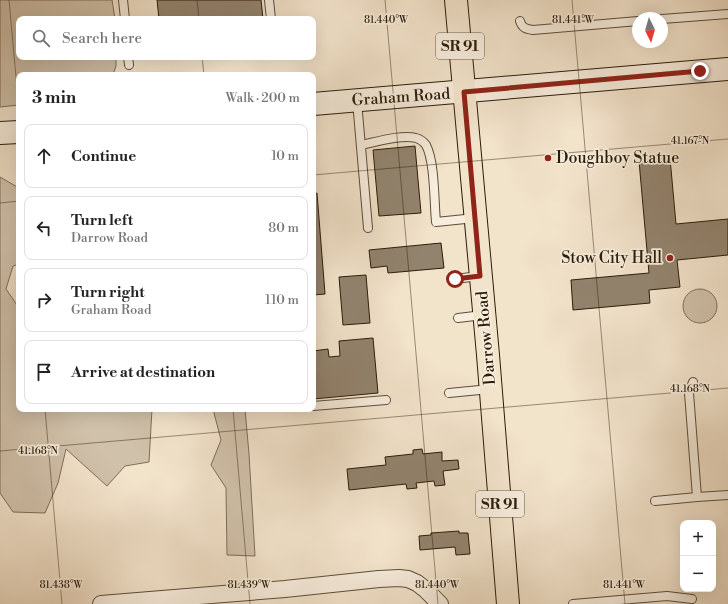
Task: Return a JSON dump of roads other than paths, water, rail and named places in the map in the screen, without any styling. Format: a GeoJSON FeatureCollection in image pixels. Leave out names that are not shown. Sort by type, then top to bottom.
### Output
{"type":"FeatureCollection","features":[{"type":"Feature","properties":{"kind":"main road","name":"Darrow Road"},"geometry":{"type":"LineString","coordinates":[[456,0],[508,604]]}},
{"type":"Feature","properties":{"kind":"main road","name":"Graham Road"},"geometry":{"type":"LineString","coordinates":[[316,104],[728,69]]}},
{"type":"Feature","properties":{"kind":"main road"},"geometry":{"type":"LineString","coordinates":[[0,133],[16,132]]}},
{"type":"Feature","properties":{"kind":"street"},"geometry":{"type":"LineString","coordinates":[[101,604],[399,578],[408,579],[417,583],[440,604]]}},
{"type":"Feature","properties":{"kind":"lane"},"geometry":{"type":"LineString","coordinates":[[123,0],[124,16]]}},
{"type":"Feature","properties":{"kind":"lane"},"geometry":{"type":"LineString","coordinates":[[269,0],[271,16]]}},
{"type":"Feature","properties":{"kind":"lane"},"geometry":{"type":"LineString","coordinates":[[668,19],[728,14]]}},
{"type":"Feature","properties":{"kind":"lane"},"geometry":{"type":"LineString","coordinates":[[520,22],[525,28],[533,30],[632,22]]}},
{"type":"Feature","properties":{"kind":"lane"},"geometry":{"type":"LineString","coordinates":[[357,100],[368,228]]}},
{"type":"Feature","properties":{"kind":"lane"},"geometry":{"type":"LineString","coordinates":[[361,145],[403,137],[415,138],[422,141],[426,146],[430,160],[436,222],[475,218]]}},
{"type":"Feature","properties":{"kind":"lane"},"geometry":{"type":"LineString","coordinates":[[455,279],[480,276]]}},
{"type":"Feature","properties":{"kind":"lane"},"geometry":{"type":"LineString","coordinates":[[458,318],[484,315]]}},
{"type":"Feature","properties":{"kind":"lane"},"geometry":{"type":"LineString","coordinates":[[693,382],[689,393],[697,497]]}},
{"type":"Feature","properties":{"kind":"lane"},"geometry":{"type":"LineString","coordinates":[[449,393],[490,389]]}},
{"type":"Feature","properties":{"kind":"lane"},"geometry":{"type":"LineString","coordinates":[[316,406],[386,400]]}},
{"type":"Feature","properties":{"kind":"lane"},"geometry":{"type":"LineString","coordinates":[[655,501],[728,495]]}},
{"type":"Feature","properties":{"kind":"lane"},"geometry":{"type":"LineString","coordinates":[[573,604],[667,596],[692,599]]}},
{"type":"Feature","properties":{"kind":"place","name":"Doughboy Statue"},"geometry":{"type":"Point","coordinates":[548,158]}},
{"type":"Feature","properties":{"kind":"place","name":"Stow City Hall"},"geometry":{"type":"Point","coordinates":[670,258]}}]}
